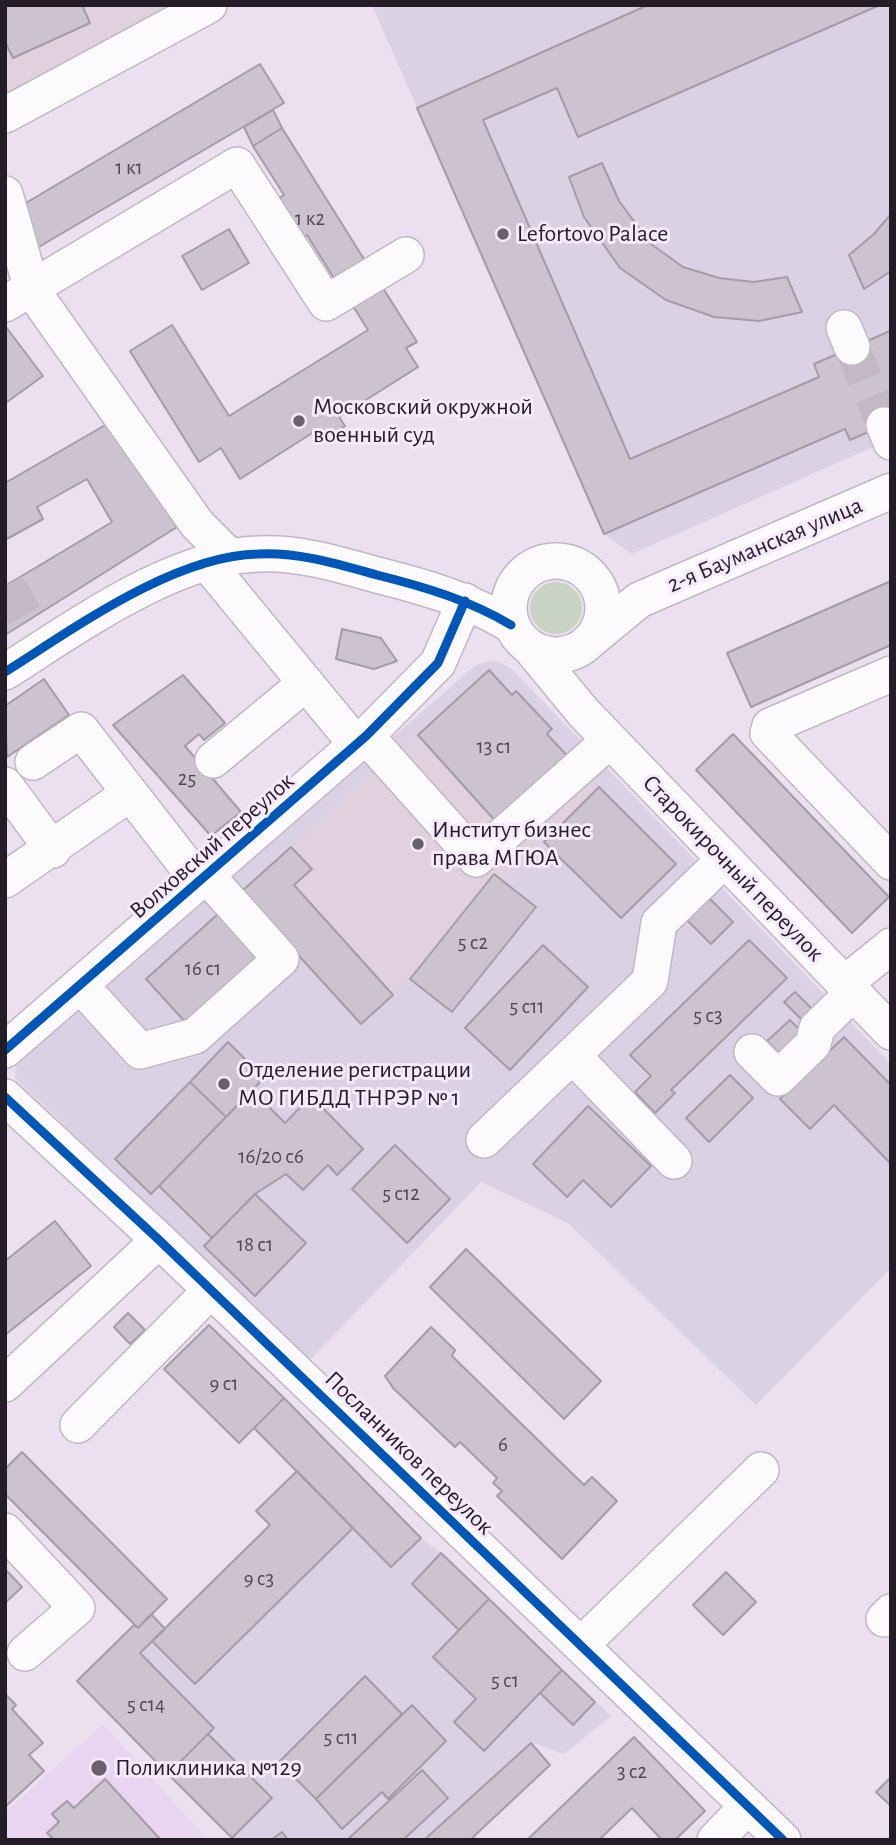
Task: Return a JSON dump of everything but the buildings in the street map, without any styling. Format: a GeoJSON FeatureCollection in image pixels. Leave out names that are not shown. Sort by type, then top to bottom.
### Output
{"type":"FeatureCollection","features":[{"type":"Feature","properties":{"kind":"street"},"geometry":{"type":"LineString","coordinates":[[5,115],[209,5]]}},
{"type":"Feature","properties":{"kind":"street"},"geometry":{"type":"LineString","coordinates":[[15,291],[237,165],[326,303],[406,255]]}},
{"type":"Feature","properties":{"kind":"street"},"geometry":{"type":"LineString","coordinates":[[5,194],[15,291],[197,524],[218,560],[306,682],[476,859],[610,740]]}},
{"type":"Feature","properties":{"kind":"street","name":"2-я Бауманская улица"},"geometry":{"type":"LineString","coordinates":[[586,644],[639,600],[891,491]]}},
{"type":"Feature","properties":{"kind":"street"},"geometry":{"type":"LineString","coordinates":[[5,672],[126,597],[218,560],[258,554],[309,557],[450,596],[548,655],[565,655],[586,644]]}},
{"type":"Feature","properties":{"kind":"street"},"geometry":{"type":"LineString","coordinates":[[450,596],[545,561],[568,562],[588,572],[597,584],[604,611],[572,665],[570,682],[576,703]]}},
{"type":"Feature","properties":{"kind":"street"},"geometry":{"type":"LineString","coordinates":[[522,637],[508,608],[511,592],[519,578],[531,567]]}},
{"type":"Feature","properties":{"kind":"street","name":"2-я Бауманская улица"},"geometry":{"type":"LineString","coordinates":[[597,584],[623,598],[639,600]]}},
{"type":"Feature","properties":{"kind":"street","name":"Волховский переулок"},"geometry":{"type":"LineString","coordinates":[[5,1050],[361,740],[438,663],[450,596]]}},
{"type":"Feature","properties":{"kind":"street","name":"Старокирочный переулок"},"geometry":{"type":"LineString","coordinates":[[522,637],[610,740],[891,1032]]}},
{"type":"Feature","properties":{"kind":"street"},"geometry":{"type":"LineString","coordinates":[[891,674],[770,726],[768,733],[891,862]]}},
{"type":"Feature","properties":{"kind":"street"},"geometry":{"type":"LineString","coordinates":[[213,760],[306,682]]}},
{"type":"Feature","properties":{"kind":"street"},"geometry":{"type":"LineString","coordinates":[[33,762],[80,730],[129,794],[203,880],[281,958],[195,1036],[139,1051],[81,986]]}},
{"type":"Feature","properties":{"kind":"street"},"geometry":{"type":"LineString","coordinates":[[5,785],[53,850]]}},
{"type":"Feature","properties":{"kind":"street"},"geometry":{"type":"LineString","coordinates":[[5,880],[53,850],[129,794]]}},
{"type":"Feature","properties":{"kind":"street"},"geometry":{"type":"LineString","coordinates":[[484,1140],[650,981],[659,923],[725,859]]}},
{"type":"Feature","properties":{"kind":"street"},"geometry":{"type":"LineString","coordinates":[[752,1052],[778,1078],[813,1044],[817,1028],[849,988],[891,946]]}},
{"type":"Feature","properties":{"kind":"street"},"geometry":{"type":"LineString","coordinates":[[573,1056],[674,1161]]}},
{"type":"Feature","properties":{"kind":"street","name":"Посланников переулок"},"geometry":{"type":"LineString","coordinates":[[5,1097],[159,1240],[783,1840]]}},
{"type":"Feature","properties":{"kind":"street"},"geometry":{"type":"LineString","coordinates":[[5,1384],[159,1240]]}},
{"type":"Feature","properties":{"kind":"street"},"geometry":{"type":"LineString","coordinates":[[78,1424],[211,1290]]}},
{"type":"Feature","properties":{"kind":"street"},"geometry":{"type":"LineString","coordinates":[[581,1645],[761,1470]]}},
{"type":"Feature","properties":{"kind":"street"},"geometry":{"type":"LineString","coordinates":[[5,1531],[76,1608],[25,1653]]}},
{"type":"Feature","properties":{"kind":"street"},"geometry":{"type":"LineString","coordinates":[[715,1840],[748,1806]]}},
{"type":"Feature","properties":{"kind":"shaded area"},"geometry":{"type":"Polygon","coordinates":[[[5,5],[180,5],[5,96],[5,5]]]}},
{"type":"Feature","properties":{"kind":"shaded area"},"geometry":{"type":"Polygon","coordinates":[[[372,5],[891,5],[891,439],[632,554],[604,534],[372,5]]]}},
{"type":"Feature","properties":{"kind":"shaded area"},"geometry":{"type":"Polygon","coordinates":[[[494,660],[511,668],[891,1064],[891,1268],[756,1405],[568,1223],[481,1182],[310,1360],[15,1078],[16,1064],[476,665],[494,660]]]}},
{"type":"Feature","properties":{"kind":"shaded area","name":"Институт бизнес права МГЮА"},"geometry":{"type":"Polygon","coordinates":[[[489,670],[512,694],[516,691],[552,729],[548,734],[599,787],[502,880],[494,874],[410,979],[361,1024],[241,892],[489,670]]]}},
{"type":"Feature","properties":{"kind":"shaded area"},"geometry":{"type":"Polygon","coordinates":[[[284,1398],[421,1538],[441,1553],[611,1716],[564,1754],[532,1743],[550,1765],[470,1840],[235,1840],[77,1681],[134,1625],[138,1628],[151,1614],[165,1628],[270,1526],[256,1511],[297,1471],[254,1428],[284,1398]]]}},
{"type":"Feature","properties":{"kind":"shaded area","name":"Поликлиника №129"},"geometry":{"type":"Polygon","coordinates":[[[103,1724],[208,1840],[5,1840],[5,1813],[103,1724]]]}},
{"type":"Feature","properties":{"kind":"green space"},"geometry":{"type":"Polygon","coordinates":[[[556,582],[566,584],[574,590],[580,598],[580,618],[574,626],[566,632],[556,634],[546,632],[538,626],[532,618],[530,608],[532,598],[538,590],[546,584],[556,582]]]}},
{"type":"Feature","properties":{"kind":"tunnel"},"geometry":{"type":"LineString","coordinates":[[852,347],[884,425]]}},
{"type":"Feature","properties":{"kind":"tunnel"},"geometry":{"type":"LineString","coordinates":[[7,585],[28,621]]}},
{"type":"Feature","properties":{"kind":"cycle path"},"geometry":{"type":"LineString","coordinates":[[5,672],[93,616],[159,581],[192,567],[226,558],[258,554],[318,560],[412,584],[463,601],[511,625]]}},
{"type":"Feature","properties":{"kind":"cycle path"},"geometry":{"type":"LineString","coordinates":[[5,1050],[366,736],[438,663],[465,601]]}},
{"type":"Feature","properties":{"kind":"cycle path"},"geometry":{"type":"LineString","coordinates":[[5,1097],[159,1240],[783,1840]]}},
{"type":"Feature","properties":{"kind":"place","name":"Lefortovo Palace"},"geometry":{"type":"Point","coordinates":[503,234]}},
{"type":"Feature","properties":{"kind":"place","name":"Московский окружной военный суд"},"geometry":{"type":"Point","coordinates":[299,421]}},
{"type":"Feature","properties":{"kind":"place","name":"Институт бизнес права МГЮА"},"geometry":{"type":"Point","coordinates":[418,844]}},
{"type":"Feature","properties":{"kind":"place","name":"Отделение регистрации МО ГИБДД ТНРЭР № 1"},"geometry":{"type":"Point","coordinates":[224,1084]}},
{"type":"Feature","properties":{"kind":"place","name":"Поликлиника №129"},"geometry":{"type":"Point","coordinates":[99,1768]}}]}
